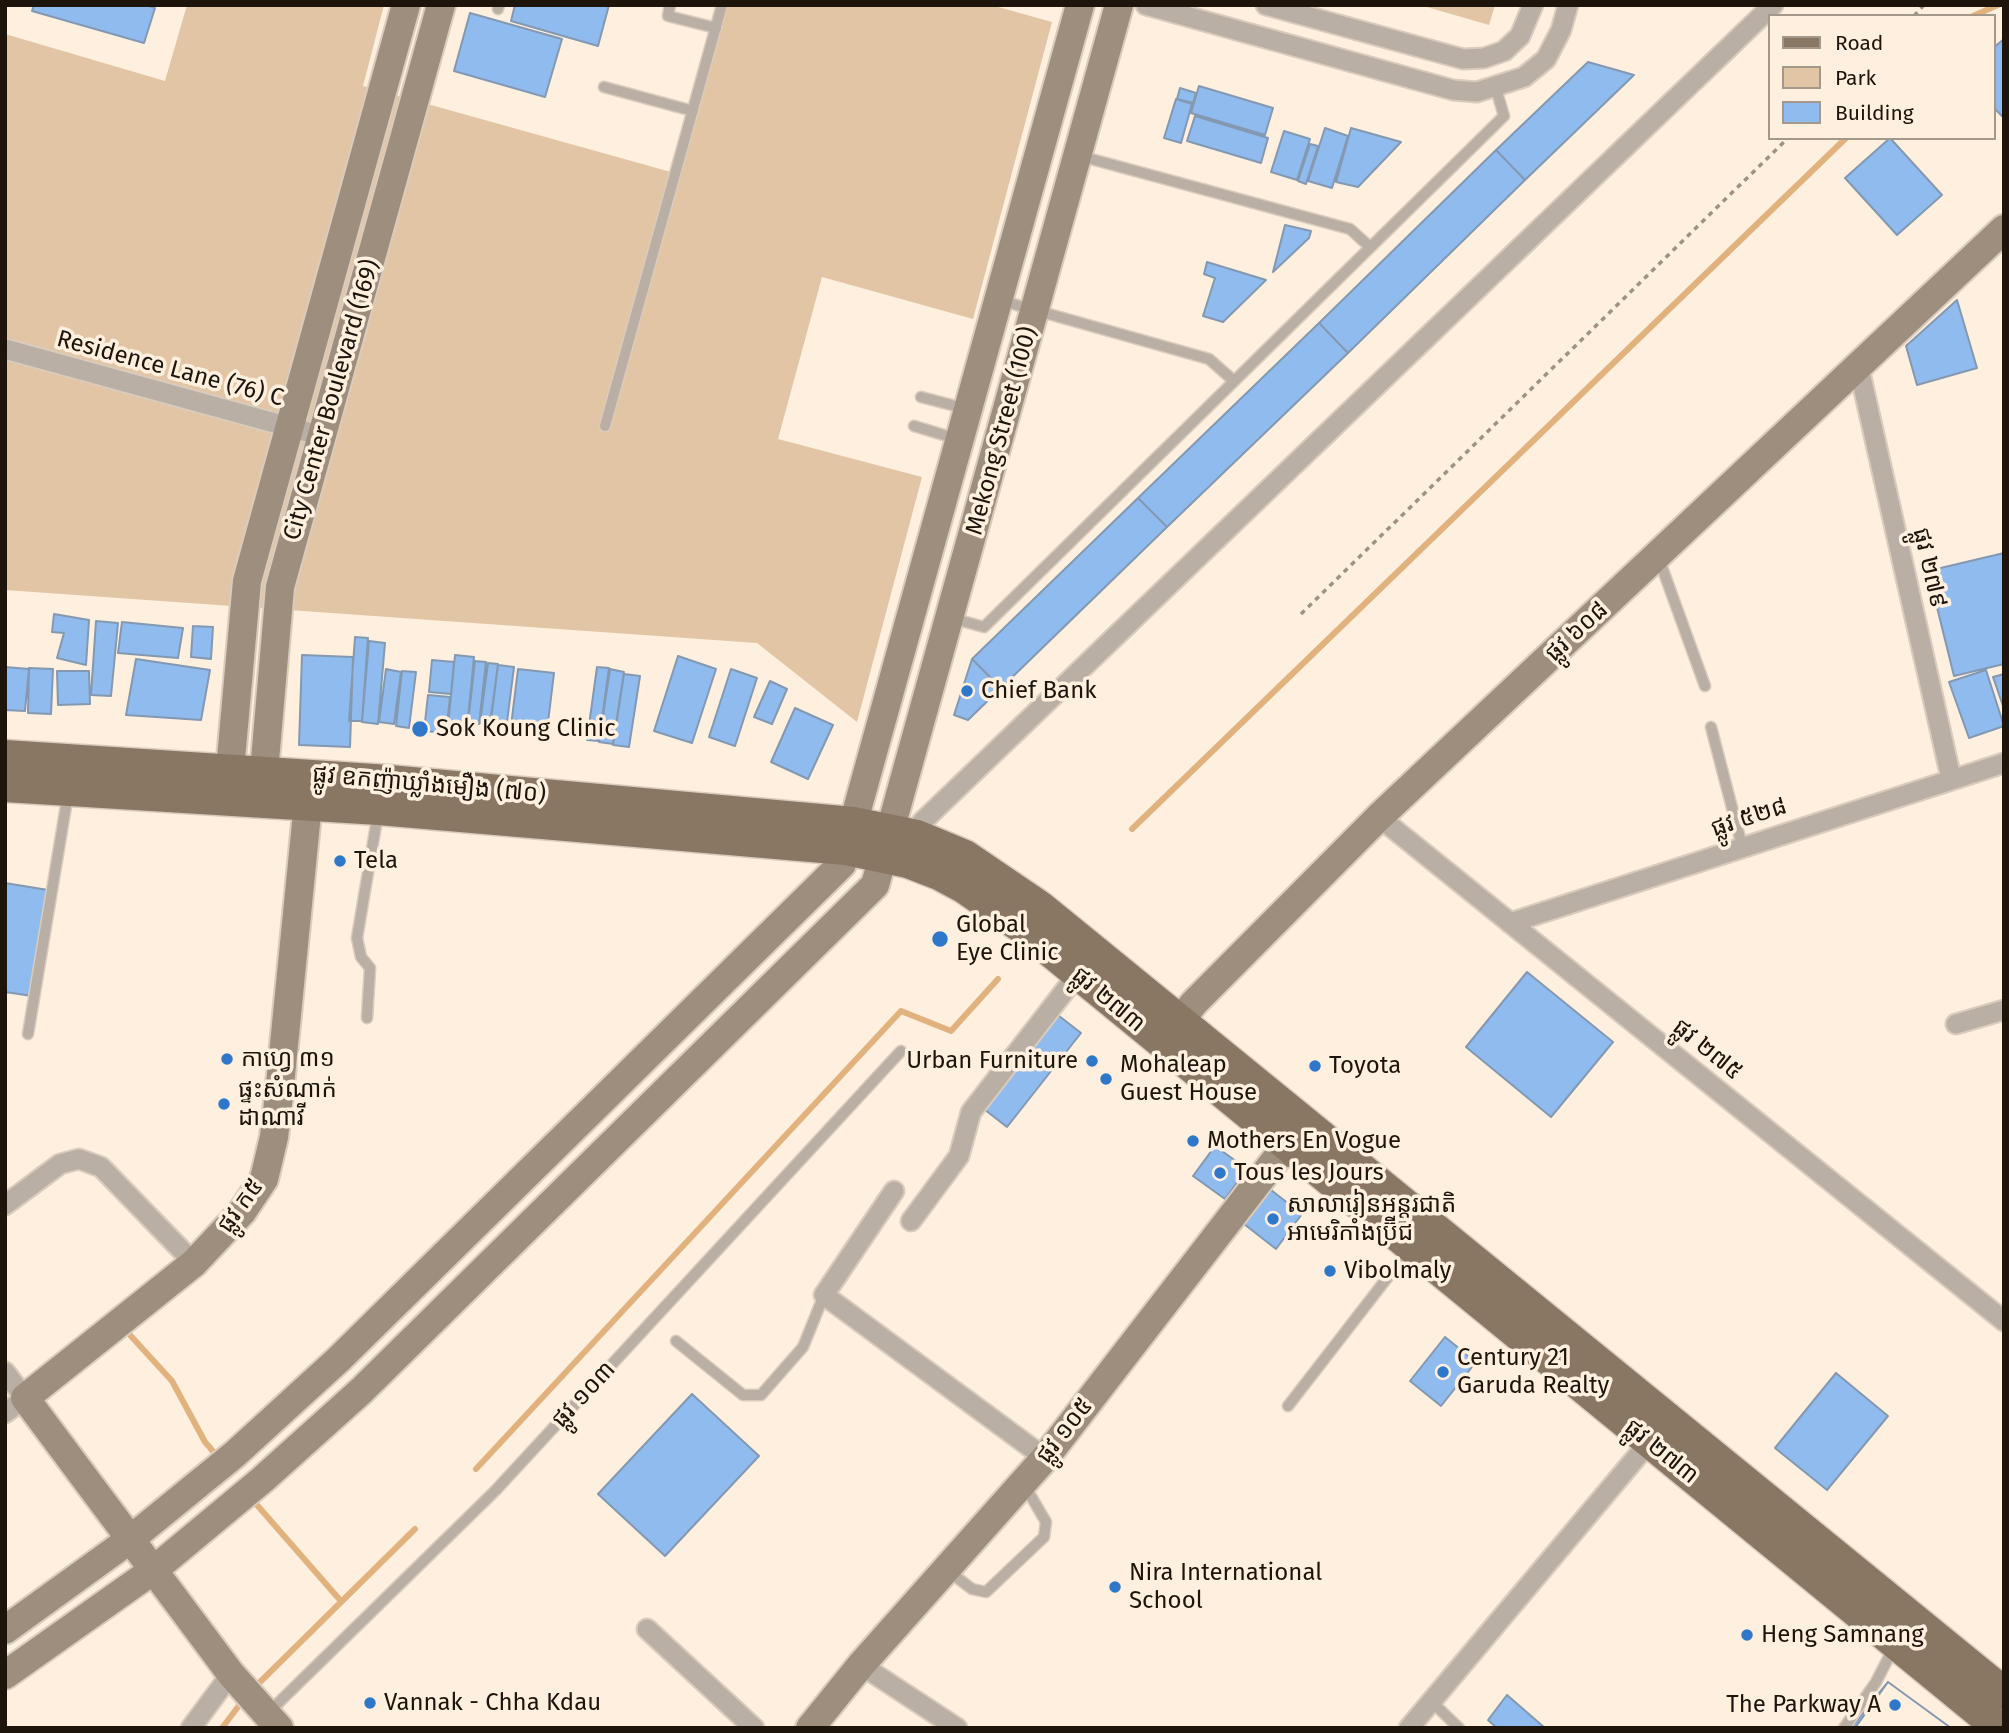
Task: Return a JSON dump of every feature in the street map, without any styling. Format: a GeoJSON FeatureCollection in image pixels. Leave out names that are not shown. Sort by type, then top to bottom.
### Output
{"type":"FeatureCollection","features":[{"type":"Feature","properties":{"kind":"main road","name":"ផ្លូវ ឧកញ៉ាឃ្លាំងមឿង (៧០)"},"geometry":{"type":"LineString","coordinates":[[5,755],[228,785],[849,836]]}},
{"type":"Feature","properties":{"kind":"main road","name":"ផ្លូវ ឧកញ៉ាឃ្លាំងមឿង (៧០)"},"geometry":{"type":"LineString","coordinates":[[5,786],[68,790],[228,785]]}},
{"type":"Feature","properties":{"kind":"main road","name":"ផ្លូវ ឧកញ៉ាឃ្លាំងមឿង (៧០)"},"geometry":{"type":"LineString","coordinates":[[310,790],[379,810],[849,836]]}},
{"type":"Feature","properties":{"kind":"main road"},"geometry":{"type":"LineString","coordinates":[[849,836],[900,846]]}},
{"type":"Feature","properties":{"kind":"main road","name":"ផ្លូវ ២៧៣"},"geometry":{"type":"LineString","coordinates":[[900,846],[984,901],[1077,975],[1171,1032]]}},
{"type":"Feature","properties":{"kind":"main road","name":"ផ្លូវ ២៧៣"},"geometry":{"type":"LineString","coordinates":[[900,846],[965,856],[1001,878],[1171,1032],[1901,1628],[1999,1728]]}},
{"type":"Feature","properties":{"kind":"main road","name":"ផ្លូវ ២៧៣"},"geometry":{"type":"LineString","coordinates":[[1295,1134],[1411,1247],[1487,1290]]}},
{"type":"Feature","properties":{"kind":"main road","name":"ផ្លូវ ២៧៣"},"geometry":{"type":"LineString","coordinates":[[1901,1628],[2004,1693]]}},
{"type":"Feature","properties":{"kind":"street","name":"City Center Boulevard (169)"},"geometry":{"type":"LineString","coordinates":[[228,785],[242,607],[406,5]]}},
{"type":"Feature","properties":{"kind":"street","name":"City Center Boulevard (169)"},"geometry":{"type":"LineString","coordinates":[[263,787],[280,587],[441,5]]}},
{"type":"Feature","properties":{"kind":"street","name":"Mekong Street (100)"},"geometry":{"type":"LineString","coordinates":[[5,1630],[132,1538],[235,1454],[339,1359],[842,864],[1080,5]]}},
{"type":"Feature","properties":{"kind":"street","name":"Mekong Street (100)"},"geometry":{"type":"LineString","coordinates":[[5,1675],[155,1569],[262,1480],[371,1381],[875,885],[900,846],[950,618],[1119,5]]}},
{"type":"Feature","properties":{"kind":"street"},"geometry":{"type":"LineString","coordinates":[[1146,5],[1453,90],[1477,92],[1496,89],[1524,77],[1546,59],[1561,30],[1568,5]]}},
{"type":"Feature","properties":{"kind":"street"},"geometry":{"type":"LineString","coordinates":[[1266,5],[1463,59],[1484,58],[1504,51],[1520,36],[1533,5]]}},
{"type":"Feature","properties":{"kind":"street"},"geometry":{"type":"LineString","coordinates":[[900,846],[1773,5]]}},
{"type":"Feature","properties":{"kind":"street","name":"ផ្លូវ ៦០៨"},"geometry":{"type":"LineString","coordinates":[[1171,1032],[1379,817],[2004,229]]}},
{"type":"Feature","properties":{"kind":"street","name":"Residence Lane (76) C"},"geometry":{"type":"LineString","coordinates":[[5,349],[322,436]]}},
{"type":"Feature","properties":{"kind":"street","name":"ផ្លូវ ២៧៩"},"geometry":{"type":"LineString","coordinates":[[1858,368],[1951,778]]}},
{"type":"Feature","properties":{"kind":"street","name":"ផ្លូវ ៥២៨"},"geometry":{"type":"LineString","coordinates":[[1510,923],[2004,763]]}},
{"type":"Feature","properties":{"kind":"street","name":"ផ្លូវ ក៥"},"geometry":{"type":"LineString","coordinates":[[15,1405],[194,1263],[242,1212],[264,1179],[274,1137],[310,790]]}},
{"type":"Feature","properties":{"kind":"street","name":"ផ្លូវ ២៧៥"},"geometry":{"type":"LineString","coordinates":[[1379,817],[2004,1321]]}},
{"type":"Feature","properties":{"kind":"street"},"geometry":{"type":"LineString","coordinates":[[911,1221],[959,1156],[971,1112],[1077,975]]}},
{"type":"Feature","properties":{"kind":"street"},"geometry":{"type":"LineString","coordinates":[[1956,1024],[2004,1010]]}},
{"type":"Feature","properties":{"kind":"street","name":"ផ្លូវ ១០៥"},"geometry":{"type":"LineString","coordinates":[[810,1728],[861,1665],[1045,1458],[1295,1134]]}},
{"type":"Feature","properties":{"kind":"street"},"geometry":{"type":"LineString","coordinates":[[5,1205],[60,1164],[79,1159],[101,1167],[194,1263]]}},
{"type":"Feature","properties":{"kind":"street"},"geometry":{"type":"LineString","coordinates":[[894,1192],[824,1295],[1045,1458]]}},
{"type":"Feature","properties":{"kind":"street"},"geometry":{"type":"LineString","coordinates":[[5,1372],[15,1405],[132,1538],[255,1706],[191,1728]]}},
{"type":"Feature","properties":{"kind":"street"},"geometry":{"type":"LineString","coordinates":[[1409,1728],[1659,1431]]}},
{"type":"Feature","properties":{"kind":"street"},"geometry":{"type":"LineString","coordinates":[[647,1629],[754,1728]]}},
{"type":"Feature","properties":{"kind":"street"},"geometry":{"type":"LineString","coordinates":[[861,1665],[957,1728]]}},
{"type":"Feature","properties":{"kind":"lane"},"geometry":{"type":"LineString","coordinates":[[670,5],[668,16],[716,28]]}},
{"type":"Feature","properties":{"kind":"lane"},"geometry":{"type":"LineString","coordinates":[[604,426],[722,5]]}},
{"type":"Feature","properties":{"kind":"lane"},"geometry":{"type":"LineString","coordinates":[[604,87],[693,111]]}},
{"type":"Feature","properties":{"kind":"lane"},"geometry":{"type":"LineString","coordinates":[[950,618],[984,627],[1504,116],[1496,89]]}},
{"type":"Feature","properties":{"kind":"lane"},"geometry":{"type":"LineString","coordinates":[[1077,155],[1350,229],[1370,247]]}},
{"type":"Feature","properties":{"kind":"lane"},"geometry":{"type":"LineString","coordinates":[[998,300],[1209,359],[1234,381]]}},
{"type":"Feature","properties":{"kind":"lane"},"geometry":{"type":"LineString","coordinates":[[921,397],[967,409]]}},
{"type":"Feature","properties":{"kind":"lane"},"geometry":{"type":"LineString","coordinates":[[914,426],[959,440]]}},
{"type":"Feature","properties":{"kind":"lane"},"geometry":{"type":"LineString","coordinates":[[1658,556],[1705,686]]}},
{"type":"Feature","properties":{"kind":"lane"},"geometry":{"type":"LineString","coordinates":[[1711,727],[1742,846]]}},
{"type":"Feature","properties":{"kind":"lane"},"geometry":{"type":"LineString","coordinates":[[28,1034],[68,790]]}},
{"type":"Feature","properties":{"kind":"lane"},"geometry":{"type":"LineString","coordinates":[[367,1018],[370,968],[361,957],[357,939],[379,810]]}},
{"type":"Feature","properties":{"kind":"lane","name":"ផ្លូវ ១០៣"},"geometry":{"type":"LineString","coordinates":[[255,1706],[495,1491],[901,1051]]}},
{"type":"Feature","properties":{"kind":"lane"},"geometry":{"type":"LineString","coordinates":[[1288,1406],[1411,1247]]}},
{"type":"Feature","properties":{"kind":"lane"},"geometry":{"type":"LineString","coordinates":[[676,1341],[743,1395],[761,1395],[803,1347],[824,1295]]}},
{"type":"Feature","properties":{"kind":"lane"},"geometry":{"type":"LineString","coordinates":[[946,1569],[972,1589],[986,1592],[1044,1537],[1046,1522],[1023,1482]]}},
{"type":"Feature","properties":{"kind":"lane"},"geometry":{"type":"LineString","coordinates":[[1844,1728],[1876,1682],[1901,1628]]}},
{"type":"Feature","properties":{"kind":"lane"},"geometry":{"type":"LineString","coordinates":[[1431,1701],[1459,1728]]}},
{"type":"Feature","properties":{"kind":"path"},"geometry":{"type":"LineString","coordinates":[[1301,614],[1786,140]]}},
{"type":"Feature","properties":{"kind":"green space"},"geometry":{"type":"Polygon","coordinates":[[[187,5],[384,5],[363,86],[678,174],[722,5],[991,5],[1052,22],[973,319],[822,277],[778,439],[922,477],[857,722],[757,643],[5,590],[5,34],[165,81],[187,5]]]}},
{"type":"Feature","properties":{"kind":"green space"},"geometry":{"type":"Polygon","coordinates":[[[1420,5],[1495,5],[1489,25],[1420,5]]]}},
{"type":"Feature","properties":{"kind":"building"},"geometry":{"type":"Polygon","coordinates":[[[34,5],[146,5],[155,8],[144,43],[32,11],[34,5]]]}},
{"type":"Feature","properties":{"kind":"building"},"geometry":{"type":"Polygon","coordinates":[[[515,5],[609,5],[598,46],[511,21],[515,5]]]}},
{"type":"Feature","properties":{"kind":"building"},"geometry":{"type":"Polygon","coordinates":[[[470,13],[562,39],[545,97],[454,71],[470,13]]]}},
{"type":"Feature","properties":{"kind":"building"},"geometry":{"type":"Polygon","coordinates":[[[2004,39],[2004,118],[1995,109],[1995,46],[2004,39]]]}},
{"type":"Feature","properties":{"kind":"building"},"geometry":{"type":"Polygon","coordinates":[[[1588,62],[1634,75],[1525,180],[1496,150],[1588,62]]]}},
{"type":"Feature","properties":{"kind":"building"},"geometry":{"type":"Polygon","coordinates":[[[1199,86],[1273,108],[1265,135],[1191,113],[1199,86]]]}},
{"type":"Feature","properties":{"kind":"building"},"geometry":{"type":"Polygon","coordinates":[[[1180,88],[1196,93],[1193,103],[1177,99],[1180,88]]]}},
{"type":"Feature","properties":{"kind":"building"},"geometry":{"type":"Polygon","coordinates":[[[1176,99],[1192,104],[1181,143],[1164,138],[1176,99]]]}},
{"type":"Feature","properties":{"kind":"building"},"geometry":{"type":"Polygon","coordinates":[[[1195,116],[1268,138],[1261,163],[1187,141],[1195,116]]]}},
{"type":"Feature","properties":{"kind":"building"},"geometry":{"type":"Polygon","coordinates":[[[1325,128],[1348,136],[1332,188],[1308,181],[1325,128]]]}},
{"type":"Feature","properties":{"kind":"building"},"geometry":{"type":"Polygon","coordinates":[[[1351,128],[1401,142],[1358,187],[1336,182],[1351,128]]]}},
{"type":"Feature","properties":{"kind":"building"},"geometry":{"type":"Polygon","coordinates":[[[1284,131],[1310,139],[1297,180],[1271,172],[1284,131]]]}},
{"type":"Feature","properties":{"kind":"building"},"geometry":{"type":"Polygon","coordinates":[[[1888,140],[1892,140],[1942,195],[1897,235],[1845,178],[1888,140]]]}},
{"type":"Feature","properties":{"kind":"building"},"geometry":{"type":"Polygon","coordinates":[[[1310,144],[1318,146],[1306,184],[1298,181],[1310,144]]]}},
{"type":"Feature","properties":{"kind":"building"},"geometry":{"type":"Polygon","coordinates":[[[1496,150],[1525,180],[1348,353],[1319,323],[1496,150]]]}},
{"type":"Feature","properties":{"kind":"building"},"geometry":{"type":"Polygon","coordinates":[[[1285,225],[1311,231],[1309,238],[1273,272],[1285,225]]]}},
{"type":"Feature","properties":{"kind":"building"},"geometry":{"type":"Polygon","coordinates":[[[1207,262],[1266,280],[1223,322],[1203,316],[1215,278],[1204,274],[1207,262]]]}},
{"type":"Feature","properties":{"kind":"building"},"geometry":{"type":"Polygon","coordinates":[[[1957,300],[1977,368],[1917,385],[1906,346],[1957,300]]]}},
{"type":"Feature","properties":{"kind":"building"},"geometry":{"type":"Polygon","coordinates":[[[1319,323],[1348,353],[1167,527],[1138,498],[1319,323]]]}},
{"type":"Feature","properties":{"kind":"building"},"geometry":{"type":"Polygon","coordinates":[[[1138,498],[1167,527],[1001,688],[972,659],[1138,498]]]}},
{"type":"Feature","properties":{"kind":"building"},"geometry":{"type":"Polygon","coordinates":[[[2004,553],[2004,664],[1954,676],[1928,571],[2004,553]]]}},
{"type":"Feature","properties":{"kind":"building"},"geometry":{"type":"Polygon","coordinates":[[[54,614],[89,620],[86,665],[57,658],[64,633],[52,632],[54,614]]]}},
{"type":"Feature","properties":{"kind":"building"},"geometry":{"type":"Polygon","coordinates":[[[96,621],[118,623],[111,696],[91,695],[96,621]]]}},
{"type":"Feature","properties":{"kind":"building"},"geometry":{"type":"Polygon","coordinates":[[[122,622],[183,628],[178,658],[118,653],[122,622]]]}},
{"type":"Feature","properties":{"kind":"building"},"geometry":{"type":"Polygon","coordinates":[[[193,626],[213,627],[211,659],[191,657],[193,626]]]}},
{"type":"Feature","properties":{"kind":"building"},"geometry":{"type":"Polygon","coordinates":[[[355,637],[368,638],[362,721],[349,721],[355,637]]]}},
{"type":"Feature","properties":{"kind":"building"},"geometry":{"type":"Polygon","coordinates":[[[369,641],[385,643],[378,724],[362,722],[369,641]]]}},
{"type":"Feature","properties":{"kind":"building"},"geometry":{"type":"Polygon","coordinates":[[[302,655],[353,657],[350,747],[299,745],[302,655]]]}},
{"type":"Feature","properties":{"kind":"building"},"geometry":{"type":"Polygon","coordinates":[[[455,655],[474,657],[467,728],[448,726],[455,655]]]}},
{"type":"Feature","properties":{"kind":"building"},"geometry":{"type":"Polygon","coordinates":[[[678,656],[716,669],[692,743],[654,731],[678,656]]]}},
{"type":"Feature","properties":{"kind":"building"},"geometry":{"type":"Polygon","coordinates":[[[136,659],[210,670],[201,720],[126,715],[136,659]]]}},
{"type":"Feature","properties":{"kind":"building"},"geometry":{"type":"Polygon","coordinates":[[[972,659],[1001,688],[968,720],[954,715],[972,659]]]}},
{"type":"Feature","properties":{"kind":"building"},"geometry":{"type":"Polygon","coordinates":[[[432,660],[454,662],[451,694],[429,692],[432,660]]]}},
{"type":"Feature","properties":{"kind":"building"},"geometry":{"type":"Polygon","coordinates":[[[475,661],[486,662],[479,724],[468,723],[475,661]]]}},
{"type":"Feature","properties":{"kind":"building"},"geometry":{"type":"Polygon","coordinates":[[[488,663],[498,664],[490,724],[480,723],[488,663]]]}},
{"type":"Feature","properties":{"kind":"building"},"geometry":{"type":"Polygon","coordinates":[[[498,665],[514,667],[506,730],[490,728],[498,665]]]}},
{"type":"Feature","properties":{"kind":"building"},"geometry":{"type":"Polygon","coordinates":[[[5,667],[29,669],[25,711],[5,710],[5,667]]]}},
{"type":"Feature","properties":{"kind":"building"},"geometry":{"type":"Polygon","coordinates":[[[597,667],[609,668],[599,741],[587,740],[597,667]]]}},
{"type":"Feature","properties":{"kind":"building"},"geometry":{"type":"Polygon","coordinates":[[[29,668],[53,669],[51,714],[28,713],[29,668]]]}},
{"type":"Feature","properties":{"kind":"building"},"geometry":{"type":"Polygon","coordinates":[[[386,669],[401,672],[394,724],[379,722],[386,669]]]}},
{"type":"Feature","properties":{"kind":"building"},"geometry":{"type":"Polygon","coordinates":[[[518,669],[554,673],[546,739],[510,734],[518,669]]]}},
{"type":"Feature","properties":{"kind":"building"},"geometry":{"type":"Polygon","coordinates":[[[610,669],[624,672],[613,744],[599,742],[610,669]]]}},
{"type":"Feature","properties":{"kind":"building"},"geometry":{"type":"Polygon","coordinates":[[[731,669],[757,678],[735,746],[709,737],[731,669]]]}},
{"type":"Feature","properties":{"kind":"building"},"geometry":{"type":"Polygon","coordinates":[[[1986,670],[2004,726],[1969,738],[1949,682],[1986,670]]]}},
{"type":"Feature","properties":{"kind":"building"},"geometry":{"type":"Polygon","coordinates":[[[57,671],[89,671],[90,704],[58,705],[57,671]]]}},
{"type":"Feature","properties":{"kind":"building"},"geometry":{"type":"Polygon","coordinates":[[[402,671],[416,672],[409,728],[396,726],[402,671]]]}},
{"type":"Feature","properties":{"kind":"building"},"geometry":{"type":"Polygon","coordinates":[[[624,674],[640,676],[629,747],[613,745],[624,674]]]}},
{"type":"Feature","properties":{"kind":"building"},"geometry":{"type":"Polygon","coordinates":[[[2004,674],[2004,709],[1993,677],[2004,674]]]}},
{"type":"Feature","properties":{"kind":"building"},"geometry":{"type":"Polygon","coordinates":[[[770,681],[787,689],[772,724],[754,717],[770,681]]]}},
{"type":"Feature","properties":{"kind":"building"},"geometry":{"type":"Polygon","coordinates":[[[428,695],[450,697],[446,733],[424,731],[428,695]]]}},
{"type":"Feature","properties":{"kind":"building"},"geometry":{"type":"Polygon","coordinates":[[[795,708],[833,725],[808,779],[771,762],[795,708]]]}},
{"type":"Feature","properties":{"kind":"building"},"geometry":{"type":"Polygon","coordinates":[[[5,883],[48,890],[32,996],[5,992],[5,883]]]}},
{"type":"Feature","properties":{"kind":"building"},"geometry":{"type":"Polygon","coordinates":[[[1527,972],[1613,1042],[1551,1117],[1466,1047],[1527,972]]]}},
{"type":"Feature","properties":{"kind":"building"},"geometry":{"type":"Polygon","coordinates":[[[1054,1012],[1081,1033],[1007,1127],[980,1106],[1054,1012]]]}},
{"type":"Feature","properties":{"kind":"building","name":"Tous les Jours"},"geometry":{"type":"Polygon","coordinates":[[[1215,1146],[1247,1169],[1225,1199],[1193,1176],[1215,1146]]]}},
{"type":"Feature","properties":{"kind":"building","name":"សាលារៀនអន្តរជាតិ អាមេរិកាំងប្រ៊ីជ"},"geometry":{"type":"Polygon","coordinates":[[[1271,1190],[1302,1214],[1276,1249],[1244,1224],[1271,1190]]]}},
{"type":"Feature","properties":{"kind":"building","name":"Century 21 Garuda Realty"},"geometry":{"type":"Polygon","coordinates":[[[1445,1337],[1476,1362],[1441,1406],[1410,1381],[1445,1337]]]}},
{"type":"Feature","properties":{"kind":"building"},"geometry":{"type":"Polygon","coordinates":[[[1836,1373],[1888,1416],[1827,1490],[1775,1448],[1836,1373]]]}},
{"type":"Feature","properties":{"kind":"building"},"geometry":{"type":"Polygon","coordinates":[[[692,1394],[759,1456],[665,1556],[598,1494],[692,1394]]]}},
{"type":"Feature","properties":{"kind":"building","name":"The Parkway A"},"geometry":{"type":"Polygon","coordinates":[[[1888,1682],[1951,1728],[1855,1728],[1888,1682]]]}},
{"type":"Feature","properties":{"kind":"building","name":"The Parkway A"},"geometry":{"type":"Polygon","coordinates":[[[1888,1682],[1951,1728],[1851,1728],[1888,1682]]]}},
{"type":"Feature","properties":{"kind":"building"},"geometry":{"type":"Polygon","coordinates":[[[1507,1695],[1545,1728],[1497,1728],[1488,1720],[1507,1695]]]}},
{"type":"Feature","properties":{"kind":"waterway"},"geometry":{"type":"LineString","coordinates":[[1978,14],[1998,5]]}},
{"type":"Feature","properties":{"kind":"waterway"},"geometry":{"type":"LineString","coordinates":[[1132,829],[1844,140]]}},
{"type":"Feature","properties":{"kind":"waterway"},"geometry":{"type":"LineString","coordinates":[[476,1469],[901,1011],[951,1031],[998,979]]}},
{"type":"Feature","properties":{"kind":"waterway"},"geometry":{"type":"LineString","coordinates":[[130,1335],[172,1381],[205,1442],[218,1457]]}},
{"type":"Feature","properties":{"kind":"waterway"},"geometry":{"type":"LineString","coordinates":[[257,1505],[340,1600]]}},
{"type":"Feature","properties":{"kind":"waterway"},"geometry":{"type":"LineString","coordinates":[[254,1688],[415,1529]]}},
{"type":"Feature","properties":{"kind":"waterway"},"geometry":{"type":"LineString","coordinates":[[222,1728],[244,1699]]}},
{"type":"Feature","properties":{"kind":"place","name":"Chief Bank"},"geometry":{"type":"Point","coordinates":[967,691]}},
{"type":"Feature","properties":{"kind":"place","name":"Sok Koung Clinic"},"geometry":{"type":"Point","coordinates":[420,729]}},
{"type":"Feature","properties":{"kind":"place","name":"Tela"},"geometry":{"type":"Point","coordinates":[340,861]}},
{"type":"Feature","properties":{"kind":"place","name":"Global Eye Clinic"},"geometry":{"type":"Point","coordinates":[940,939]}},
{"type":"Feature","properties":{"kind":"place","name":"កាហ្វេ ៣១"},"geometry":{"type":"Point","coordinates":[227,1059]}},
{"type":"Feature","properties":{"kind":"place","name":"Urban Furniture"},"geometry":{"type":"Point","coordinates":[1092,1061]}},
{"type":"Feature","properties":{"kind":"place","name":"Toyota"},"geometry":{"type":"Point","coordinates":[1315,1066]}},
{"type":"Feature","properties":{"kind":"place","name":"Mohaleap Guest House"},"geometry":{"type":"Point","coordinates":[1106,1079]}},
{"type":"Feature","properties":{"kind":"place","name":"ផ្ទះសំណាក់ ដាណាវី"},"geometry":{"type":"Point","coordinates":[224,1104]}},
{"type":"Feature","properties":{"kind":"place","name":"Mothers En Vogue"},"geometry":{"type":"Point","coordinates":[1193,1141]}},
{"type":"Feature","properties":{"kind":"place","name":"Tous les Jours"},"geometry":{"type":"Point","coordinates":[1220,1173]}},
{"type":"Feature","properties":{"kind":"place","name":"សាលារៀនអន្តរជាតិ អាមេរិកាំងប្រ៊ីជ"},"geometry":{"type":"Point","coordinates":[1273,1219]}},
{"type":"Feature","properties":{"kind":"place","name":"Vibolmaly"},"geometry":{"type":"Point","coordinates":[1330,1271]}},
{"type":"Feature","properties":{"kind":"place","name":"Century 21 Garuda Realty"},"geometry":{"type":"Point","coordinates":[1443,1372]}},
{"type":"Feature","properties":{"kind":"place","name":"Nira International School"},"geometry":{"type":"Point","coordinates":[1115,1587]}},
{"type":"Feature","properties":{"kind":"place","name":"Heng Samnang"},"geometry":{"type":"Point","coordinates":[1747,1635]}},
{"type":"Feature","properties":{"kind":"place","name":"Vannak - Chha Kdau"},"geometry":{"type":"Point","coordinates":[370,1703]}},
{"type":"Feature","properties":{"kind":"place","name":"The Parkway A"},"geometry":{"type":"Point","coordinates":[1895,1705]}}]}
